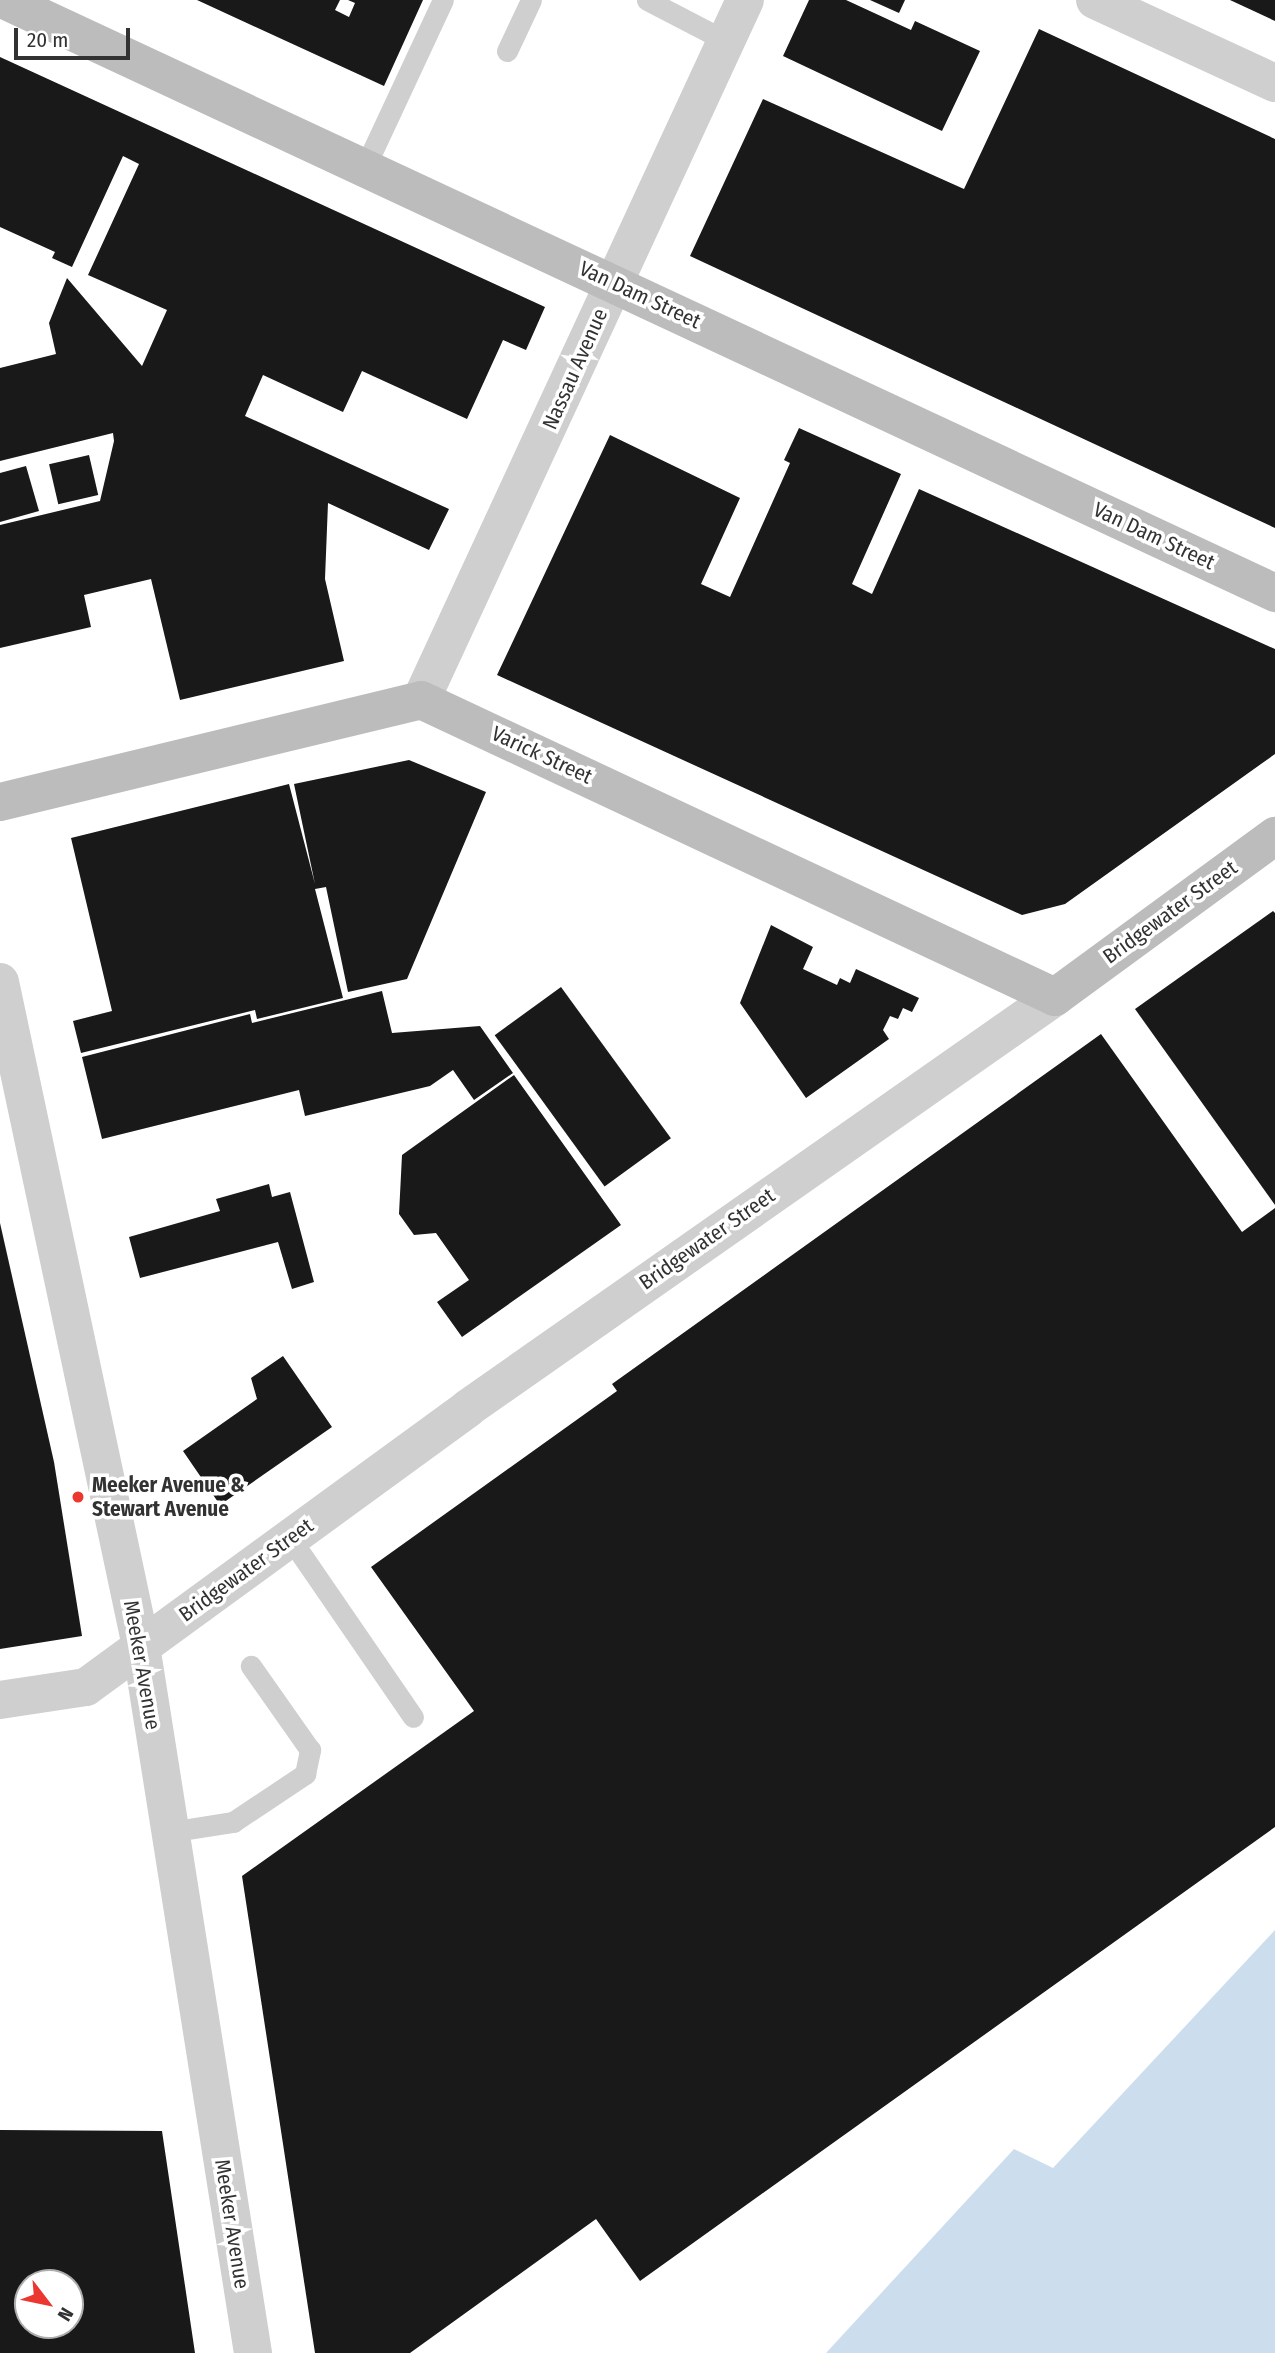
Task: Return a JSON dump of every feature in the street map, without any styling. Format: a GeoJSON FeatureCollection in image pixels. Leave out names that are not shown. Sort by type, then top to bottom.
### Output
{"type":"FeatureCollection","features":[{"type":"Feature","properties":{"kind":"main road","name":"Van Dam Street"},"geometry":{"type":"LineString","coordinates":[[4,0],[1275,593]]}},
{"type":"Feature","properties":{"kind":"main road"},"geometry":{"type":"LineString","coordinates":[[0,802],[421,700]]}},
{"type":"Feature","properties":{"kind":"main road","name":"Varick Street"},"geometry":{"type":"LineString","coordinates":[[421,700],[1055,997]]}},
{"type":"Feature","properties":{"kind":"main road","name":"Bridgewater Street"},"geometry":{"type":"LineString","coordinates":[[1055,997],[1275,836]]}},
{"type":"Feature","properties":{"kind":"street","name":"Nassau Avenue"},"geometry":{"type":"LineString","coordinates":[[421,700],[745,0]]}},
{"type":"Feature","properties":{"kind":"street"},"geometry":{"type":"LineString","coordinates":[[1095,0],[1275,83]]}},
{"type":"Feature","properties":{"kind":"street","name":"Meeker Avenue"},"geometry":{"type":"LineString","coordinates":[[0,982],[141,1646],[253,2353]]}},
{"type":"Feature","properties":{"kind":"street","name":"Bridgewater Street"},"geometry":{"type":"LineString","coordinates":[[0,1700],[86,1687],[290,1538],[1055,997]]}},
{"type":"Feature","properties":{"kind":"lane"},"geometry":{"type":"LineString","coordinates":[[365,167],[443,0]]}},
{"type":"Feature","properties":{"kind":"lane"},"geometry":{"type":"LineString","coordinates":[[507,51],[531,0]]}},
{"type":"Feature","properties":{"kind":"lane"},"geometry":{"type":"LineString","coordinates":[[647,0],[726,41]]}},
{"type":"Feature","properties":{"kind":"lane"},"geometry":{"type":"LineString","coordinates":[[290,1538],[413,1717]]}},
{"type":"Feature","properties":{"kind":"lane"},"geometry":{"type":"LineString","coordinates":[[169,1832],[233,1822],[305,1774],[310,1750],[251,1666]]}},
{"type":"Feature","properties":{"kind":"water"},"geometry":{"type":"Polygon","coordinates":[[[1275,1930],[1275,2353],[826,2353],[1014,2149],[1053,2168],[1275,1930]]]}},
{"type":"Feature","properties":{"kind":"building"},"geometry":{"type":"Polygon","coordinates":[[[197,0],[340,0],[335,10],[349,17],[355,3],[348,0],[423,0],[384,86],[197,0]]]}},
{"type":"Feature","properties":{"kind":"building"},"geometry":{"type":"Polygon","coordinates":[[[809,0],[846,0],[911,30],[915,21],[980,51],[942,131],[783,56],[809,0]]]}},
{"type":"Feature","properties":{"kind":"building"},"geometry":{"type":"Polygon","coordinates":[[[870,0],[905,0],[899,13],[870,0]]]}},
{"type":"Feature","properties":{"kind":"building"},"geometry":{"type":"Polygon","coordinates":[[[1230,0],[1275,0],[1275,21],[1230,0]]]}},
{"type":"Feature","properties":{"kind":"building"},"geometry":{"type":"Polygon","coordinates":[[[1039,29],[1275,139],[1275,528],[690,256],[763,99],[964,189],[1039,29]]]}},
{"type":"Feature","properties":{"kind":"building"},"geometry":{"type":"Polygon","coordinates":[[[0,57],[545,307],[526,350],[503,340],[467,419],[362,371],[343,412],[263,375],[245,416],[449,509],[429,550],[328,503],[325,579],[344,661],[180,700],[151,579],[84,595],[91,627],[0,648],[0,525],[100,501],[114,441],[113,433],[0,461],[0,368],[56,354],[49,323],[67,278],[142,366],[167,310],[88,275],[139,164],[123,156],[72,267],[52,258],[55,252],[0,227],[0,57]]]}},
{"type":"Feature","properties":{"kind":"building"},"geometry":{"type":"Polygon","coordinates":[[[799,428],[901,474],[852,584],[872,594],[919,489],[1275,649],[1275,754],[1065,904],[1022,915],[497,675],[610,435],[740,498],[701,584],[730,597],[790,463],[784,460],[799,428]]]}},
{"type":"Feature","properties":{"kind":"building"},"geometry":{"type":"Polygon","coordinates":[[[89,455],[98,495],[58,504],[49,464],[89,455]]]}},
{"type":"Feature","properties":{"kind":"building"},"geometry":{"type":"Polygon","coordinates":[[[26,466],[39,511],[0,522],[0,473],[26,466]]]}},
{"type":"Feature","properties":{"kind":"building"},"geometry":{"type":"Polygon","coordinates":[[[409,760],[486,792],[407,979],[348,992],[326,887],[315,889],[343,998],[257,1019],[255,1010],[81,1053],[73,1021],[112,1011],[71,838],[289,784],[315,884],[294,784],[409,760]]]}},
{"type":"Feature","properties":{"kind":"building"},"geometry":{"type":"Polygon","coordinates":[[[1273,911],[1275,913],[1275,1205],[1135,1009],[1273,911]]]}},
{"type":"Feature","properties":{"kind":"building"},"geometry":{"type":"Polygon","coordinates":[[[771,925],[813,947],[803,969],[837,985],[840,978],[850,983],[856,969],[919,998],[912,1012],[903,1008],[898,1019],[890,1016],[883,1030],[889,1039],[806,1098],[740,1003],[771,925]]]}},
{"type":"Feature","properties":{"kind":"building"},"geometry":{"type":"Polygon","coordinates":[[[561,987],[671,1138],[605,1186],[495,1035],[561,987]]]}},
{"type":"Feature","properties":{"kind":"building"},"geometry":{"type":"Polygon","coordinates":[[[382,991],[392,1033],[480,1026],[513,1073],[474,1100],[453,1070],[430,1086],[305,1116],[299,1090],[102,1139],[82,1057],[250,1014],[252,1023],[382,991]]]}},
{"type":"Feature","properties":{"kind":"building"},"geometry":{"type":"Polygon","coordinates":[[[1101,1034],[1242,1232],[1275,1208],[1275,1827],[640,2281],[596,2219],[410,2353],[315,2353],[242,1876],[474,1711],[371,1567],[617,1391],[612,1384],[1101,1034]]]}},
{"type":"Feature","properties":{"kind":"building"},"geometry":{"type":"Polygon","coordinates":[[[514,1075],[621,1225],[462,1337],[437,1302],[469,1280],[436,1233],[414,1235],[399,1214],[402,1155],[514,1075]]]}},
{"type":"Feature","properties":{"kind":"building"},"geometry":{"type":"Polygon","coordinates":[[[269,1184],[272,1197],[290,1192],[314,1282],[292,1289],[278,1242],[140,1278],[129,1237],[220,1211],[216,1199],[269,1184]]]}},
{"type":"Feature","properties":{"kind":"building"},"geometry":{"type":"Polygon","coordinates":[[[0,1223],[54,1462],[82,1636],[0,1649],[0,1223]]]}},
{"type":"Feature","properties":{"kind":"building"},"geometry":{"type":"Polygon","coordinates":[[[283,1356],[332,1427],[220,1505],[183,1451],[257,1399],[251,1378],[283,1356]]]}},
{"type":"Feature","properties":{"kind":"building"},"geometry":{"type":"Polygon","coordinates":[[[0,2130],[162,2131],[195,2353],[0,2353],[0,2130]]]}},
{"type":"Feature","properties":{"kind":"place","name":"Meeker Avenue & Stewart Avenue"},"geometry":{"type":"Point","coordinates":[78,1497]}}]}
